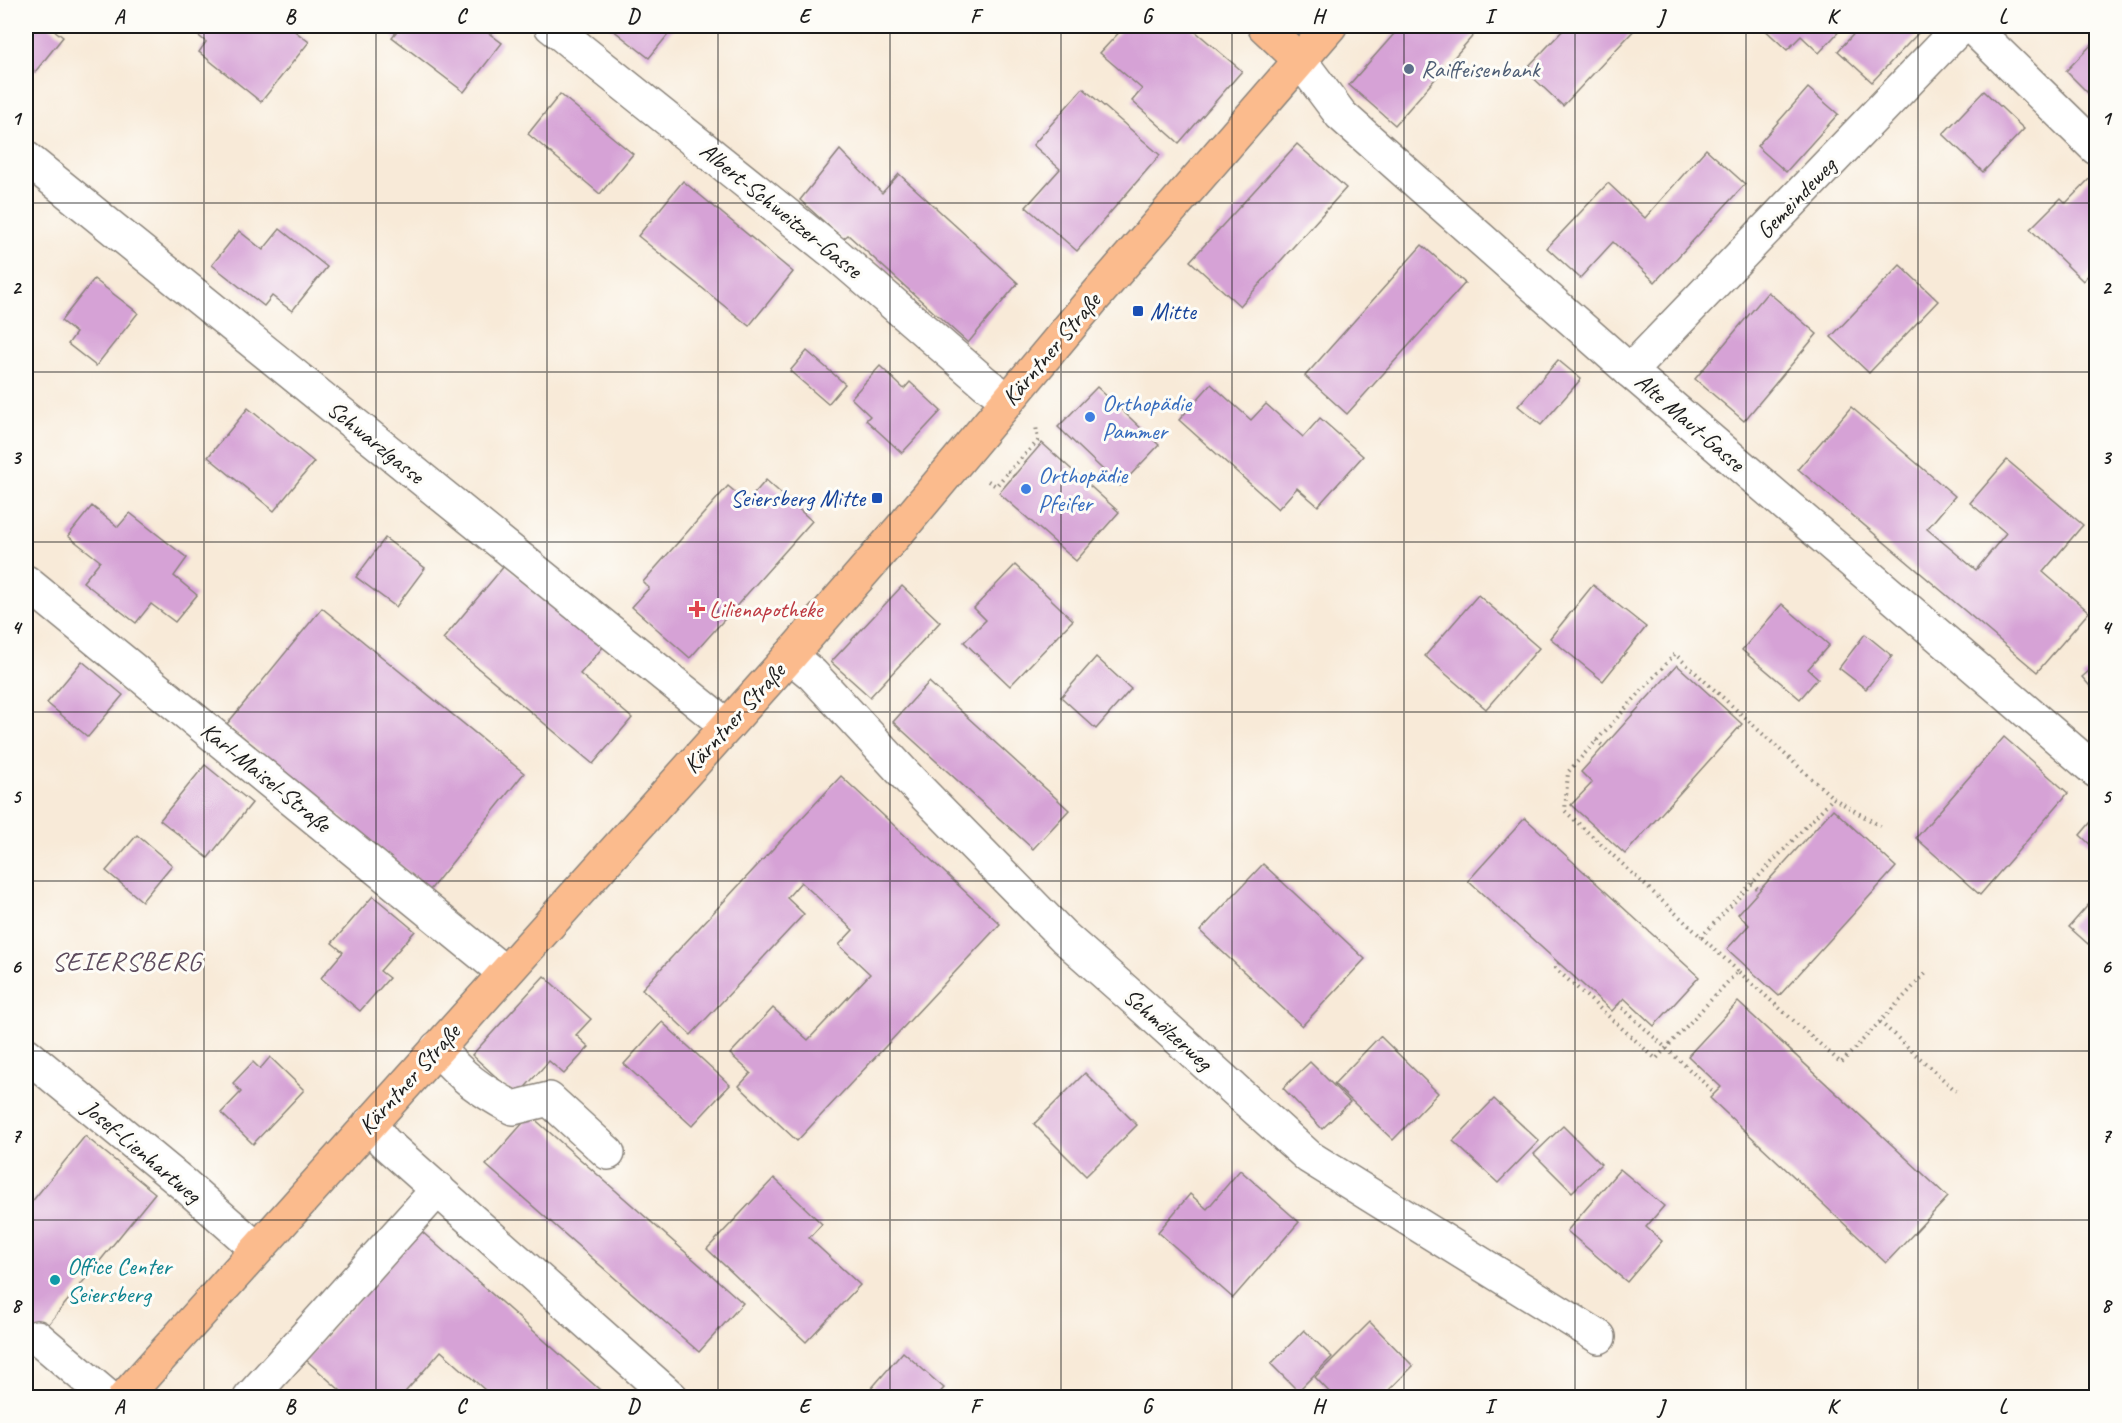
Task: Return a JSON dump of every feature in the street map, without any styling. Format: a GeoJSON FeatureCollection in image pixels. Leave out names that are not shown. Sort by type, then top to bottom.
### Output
{"type":"FeatureCollection","features":[{"type":"Feature","properties":{"kind":"main road"},"geometry":{"type":"LineString","coordinates":[[1264,26],[1299,59]]}},
{"type":"Feature","properties":{"kind":"main road","name":"Kärntner Straße"},"geometry":{"type":"LineString","coordinates":[[124,1398],[790,656],[1257,112],[1299,59],[1330,26]]}},
{"type":"Feature","properties":{"kind":"street","name":"Albert-Schweitzer-Gasse"},"geometry":{"type":"LineString","coordinates":[[551,26],[838,256],[985,383],[1008,400]]}},
{"type":"Feature","properties":{"kind":"street","name":"Gemeindeweg"},"geometry":{"type":"LineString","coordinates":[[1630,371],[1961,26]]}},
{"type":"Feature","properties":{"kind":"street"},"geometry":{"type":"LineString","coordinates":[[1971,26],[2097,148]]}},
{"type":"Feature","properties":{"kind":"street","name":"Alte Maut-Gasse"},"geometry":{"type":"LineString","coordinates":[[1299,59],[1341,115],[1630,371],[2097,771]]}},
{"type":"Feature","properties":{"kind":"street","name":"Schwarzlgasse"},"geometry":{"type":"LineString","coordinates":[[26,158],[727,726]]}},
{"type":"Feature","properties":{"kind":"street","name":"Karl-Maisel-Straße"},"geometry":{"type":"LineString","coordinates":[[26,582],[505,973]]}},
{"type":"Feature","properties":{"kind":"street","name":"Schmölzerweg"},"geometry":{"type":"LineString","coordinates":[[790,656],[826,688],[910,780],[1064,938],[1309,1157],[1599,1337]]}},
{"type":"Feature","properties":{"kind":"street"},"geometry":{"type":"LineString","coordinates":[[437,1048],[454,1068],[476,1087],[513,1108],[549,1099],[608,1153]]}},
{"type":"Feature","properties":{"kind":"street","name":"Josef-Lienhartweg"},"geometry":{"type":"LineString","coordinates":[[26,1053],[186,1186],[257,1249]]}},
{"type":"Feature","properties":{"kind":"street"},"geometry":{"type":"LineString","coordinates":[[370,1123],[384,1142],[672,1398]]}},
{"type":"Feature","properties":{"kind":"street"},"geometry":{"type":"LineString","coordinates":[[250,1398],[438,1189]]}},
{"type":"Feature","properties":{"kind":"street"},"geometry":{"type":"LineString","coordinates":[[37,1338],[109,1398]]}},
{"type":"Feature","properties":{"kind":"path"},"geometry":{"type":"LineString","coordinates":[[988,481],[996,486],[1038,441],[1036,426]]}},
{"type":"Feature","properties":{"kind":"path"},"geometry":{"type":"LineString","coordinates":[[1009,471],[1014,476]]}},
{"type":"Feature","properties":{"kind":"path"},"geometry":{"type":"LineString","coordinates":[[1880,826],[1833,798],[1675,654],[1568,772],[1565,811],[1841,1063],[1927,972]]}},
{"type":"Feature","properties":{"kind":"path"},"geometry":{"type":"LineString","coordinates":[[1596,740],[1604,747]]}},
{"type":"Feature","properties":{"kind":"path"},"geometry":{"type":"LineString","coordinates":[[1701,937],[1833,798]]}},
{"type":"Feature","properties":{"kind":"path"},"geometry":{"type":"LineString","coordinates":[[1752,883],[1759,890]]}},
{"type":"Feature","properties":{"kind":"path"},"geometry":{"type":"LineString","coordinates":[[1558,963],[1555,968],[1656,1059],[1738,971]]}},
{"type":"Feature","properties":{"kind":"path"},"geometry":{"type":"LineString","coordinates":[[1618,1004],[1715,1092]]}},
{"type":"Feature","properties":{"kind":"path"},"geometry":{"type":"LineString","coordinates":[[1880,1022],[1956,1091]]}},
{"type":"Feature","properties":{"kind":"building"},"geometry":{"type":"Polygon","coordinates":[[[26,26],[49,26],[63,37],[35,72],[26,64],[26,26]]]}},
{"type":"Feature","properties":{"kind":"building"},"geometry":{"type":"Polygon","coordinates":[[[201,26],[288,26],[309,42],[261,102],[199,52],[206,42],[195,33],[201,26]]]}},
{"type":"Feature","properties":{"kind":"building"},"geometry":{"type":"Polygon","coordinates":[[[401,26],[479,26],[502,43],[464,92],[392,37],[401,26]]]}},
{"type":"Feature","properties":{"kind":"building"},"geometry":{"type":"Polygon","coordinates":[[[608,26],[675,26],[649,58],[608,26]]]}},
{"type":"Feature","properties":{"kind":"building"},"geometry":{"type":"Polygon","coordinates":[[[1125,26],[1189,26],[1242,71],[1179,143],[1132,101],[1142,89],[1100,53],[1125,26]]]}},
{"type":"Feature","properties":{"kind":"building"},"geometry":{"type":"Polygon","coordinates":[[[1401,26],[1471,26],[1477,31],[1395,125],[1349,85],[1401,26]]]}},
{"type":"Feature","properties":{"kind":"building"},"geometry":{"type":"Polygon","coordinates":[[[1567,26],[1638,26],[1563,106],[1525,70],[1567,26]]]}},
{"type":"Feature","properties":{"kind":"building"},"geometry":{"type":"Polygon","coordinates":[[[1761,26],[1844,26],[1819,53],[1801,36],[1787,50],[1761,26]]]}},
{"type":"Feature","properties":{"kind":"building"},"geometry":{"type":"Polygon","coordinates":[[[1861,26],[1925,26],[1872,82],[1838,51],[1861,26]]]}},
{"type":"Feature","properties":{"kind":"building"},"geometry":{"type":"Polygon","coordinates":[[[2096,40],[2096,101],[2066,71],[2096,40]]]}},
{"type":"Feature","properties":{"kind":"building"},"geometry":{"type":"Polygon","coordinates":[[[1083,88],[1160,155],[1077,251],[1026,207],[1060,169],[1033,145],[1083,88]]]}},
{"type":"Feature","properties":{"kind":"building"},"geometry":{"type":"Polygon","coordinates":[[[1808,88],[1838,114],[1786,172],[1757,146],[1808,88]]]}},
{"type":"Feature","properties":{"kind":"building"},"geometry":{"type":"Polygon","coordinates":[[[1984,91],[2024,129],[1983,172],[1943,134],[1984,91]]]}},
{"type":"Feature","properties":{"kind":"building"},"geometry":{"type":"Polygon","coordinates":[[[560,94],[633,154],[600,194],[528,134],[560,94]]]}},
{"type":"Feature","properties":{"kind":"building"},"geometry":{"type":"Polygon","coordinates":[[[1297,144],[1346,188],[1240,306],[1190,261],[1297,144]]]}},
{"type":"Feature","properties":{"kind":"building"},"geometry":{"type":"Polygon","coordinates":[[[1706,149],[1745,184],[1655,282],[1613,242],[1580,278],[1547,248],[1608,183],[1645,218],[1706,149]]]}},
{"type":"Feature","properties":{"kind":"building"},"geometry":{"type":"Polygon","coordinates":[[[840,150],[882,193],[899,174],[1018,283],[968,343],[848,235],[843,239],[800,200],[840,150]]]}},
{"type":"Feature","properties":{"kind":"building"},"geometry":{"type":"Polygon","coordinates":[[[2094,174],[2096,177],[2096,266],[2083,281],[2030,229],[2061,198],[2066,203],[2094,174]]]}},
{"type":"Feature","properties":{"kind":"building"},"geometry":{"type":"Polygon","coordinates":[[[683,181],[793,272],[749,326],[638,236],[683,181]]]}},
{"type":"Feature","properties":{"kind":"building"},"geometry":{"type":"Polygon","coordinates":[[[280,229],[327,267],[292,311],[272,296],[264,306],[212,265],[239,231],[263,250],[280,229]]]}},
{"type":"Feature","properties":{"kind":"building"},"geometry":{"type":"Polygon","coordinates":[[[1422,245],[1465,283],[1347,414],[1305,376],[1422,245]]]}},
{"type":"Feature","properties":{"kind":"building"},"geometry":{"type":"Polygon","coordinates":[[[1900,265],[1938,301],[1869,373],[1831,337],[1900,265]]]}},
{"type":"Feature","properties":{"kind":"building"},"geometry":{"type":"Polygon","coordinates":[[[94,279],[138,313],[96,366],[68,344],[76,333],[61,321],[94,279]]]}},
{"type":"Feature","properties":{"kind":"building"},"geometry":{"type":"Polygon","coordinates":[[[1768,292],[1817,334],[1744,421],[1695,379],[1768,292]]]}},
{"type":"Feature","properties":{"kind":"building"},"geometry":{"type":"Polygon","coordinates":[[[807,351],[845,384],[828,404],[790,371],[807,351]]]}},
{"type":"Feature","properties":{"kind":"building"},"geometry":{"type":"Polygon","coordinates":[[[1558,360],[1581,379],[1541,425],[1518,406],[1558,360]]]}},
{"type":"Feature","properties":{"kind":"building"},"geometry":{"type":"Polygon","coordinates":[[[880,366],[904,389],[910,382],[941,411],[902,453],[866,420],[870,416],[851,398],[880,366]]]}},
{"type":"Feature","properties":{"kind":"building"},"geometry":{"type":"Polygon","coordinates":[[[1211,384],[1251,420],[1266,404],[1303,437],[1320,418],[1363,456],[1318,506],[1297,488],[1278,509],[1179,420],[1211,384]]]}},
{"type":"Feature","properties":{"kind":"building"},"geometry":{"type":"Polygon","coordinates":[[[1097,387],[1159,445],[1120,486],[1058,427],[1097,387]]]}},
{"type":"Feature","properties":{"kind":"building"},"geometry":{"type":"Polygon","coordinates":[[[1851,407],[1955,496],[1927,529],[1976,570],[2006,533],[1970,503],[2007,460],[2083,525],[2043,572],[2089,612],[2037,672],[1798,469],[1851,407]]]}},
{"type":"Feature","properties":{"kind":"building"},"geometry":{"type":"Polygon","coordinates":[[[248,408],[314,462],[274,511],[208,457],[248,408]]]}},
{"type":"Feature","properties":{"kind":"building"},"geometry":{"type":"Polygon","coordinates":[[[1042,443],[1119,512],[1076,561],[999,493],[1042,443]]]}},
{"type":"Feature","properties":{"kind":"building"},"geometry":{"type":"Polygon","coordinates":[[[766,480],[812,521],[690,658],[632,607],[649,588],[643,582],[728,486],[747,502],[766,480]]]}},
{"type":"Feature","properties":{"kind":"building"},"geometry":{"type":"Polygon","coordinates":[[[92,506],[118,527],[130,513],[187,558],[174,576],[197,595],[175,622],[151,604],[136,623],[83,582],[100,561],[68,536],[92,506]]]}},
{"type":"Feature","properties":{"kind":"building"},"geometry":{"type":"Polygon","coordinates":[[[385,538],[425,568],[396,607],[356,577],[385,538]]]}},
{"type":"Feature","properties":{"kind":"building"},"geometry":{"type":"Polygon","coordinates":[[[505,565],[603,647],[580,674],[632,718],[593,764],[443,639],[505,565]]]}},
{"type":"Feature","properties":{"kind":"building"},"geometry":{"type":"Polygon","coordinates":[[[1015,565],[1073,620],[1010,686],[964,642],[986,620],[974,608],[1015,565]]]}},
{"type":"Feature","properties":{"kind":"building"},"geometry":{"type":"Polygon","coordinates":[[[1593,585],[1646,627],[1603,681],[1550,638],[1593,585]]]}},
{"type":"Feature","properties":{"kind":"building"},"geometry":{"type":"Polygon","coordinates":[[[902,586],[940,622],[870,697],[831,662],[902,586]]]}},
{"type":"Feature","properties":{"kind":"building"},"geometry":{"type":"Polygon","coordinates":[[[1478,595],[1539,648],[1486,709],[1425,656],[1478,595]]]}},
{"type":"Feature","properties":{"kind":"building"},"geometry":{"type":"Polygon","coordinates":[[[1782,604],[1829,645],[1808,669],[1818,678],[1800,699],[1742,650],[1782,604]]]}},
{"type":"Feature","properties":{"kind":"building"},"geometry":{"type":"Polygon","coordinates":[[[322,608],[524,773],[430,890],[227,724],[322,608]]]}},
{"type":"Feature","properties":{"kind":"building"},"geometry":{"type":"Polygon","coordinates":[[[1865,634],[1892,656],[1866,689],[1839,668],[1865,634]]]}},
{"type":"Feature","properties":{"kind":"building"},"geometry":{"type":"Polygon","coordinates":[[[1096,657],[1131,689],[1096,729],[1061,697],[1096,657]]]}},
{"type":"Feature","properties":{"kind":"building"},"geometry":{"type":"Polygon","coordinates":[[[82,661],[123,695],[88,737],[47,703],[82,661]]]}},
{"type":"Feature","properties":{"kind":"building"},"geometry":{"type":"Polygon","coordinates":[[[1677,665],[1742,724],[1625,854],[1571,805],[1592,783],[1581,772],[1677,665]]]}},
{"type":"Feature","properties":{"kind":"building"},"geometry":{"type":"Polygon","coordinates":[[[2096,665],[2096,693],[2082,677],[2096,665]]]}},
{"type":"Feature","properties":{"kind":"building"},"geometry":{"type":"Polygon","coordinates":[[[929,682],[1069,810],[1033,849],[893,722],[929,682]]]}},
{"type":"Feature","properties":{"kind":"building"},"geometry":{"type":"Polygon","coordinates":[[[2004,737],[2068,793],[1980,895],[1916,838],[2004,737]]]}},
{"type":"Feature","properties":{"kind":"building"},"geometry":{"type":"Polygon","coordinates":[[[205,765],[252,803],[208,858],[160,820],[205,765]]]}},
{"type":"Feature","properties":{"kind":"building"},"geometry":{"type":"Polygon","coordinates":[[[841,776],[1000,924],[797,1141],[739,1086],[751,1073],[730,1054],[773,1008],[808,1040],[870,974],[839,945],[853,930],[801,882],[787,898],[804,914],[691,1035],[642,989],[841,776]]]}},
{"type":"Feature","properties":{"kind":"building"},"geometry":{"type":"Polygon","coordinates":[[[1833,809],[1896,867],[1779,996],[1727,949],[1749,925],[1738,914],[1833,809]]]}},
{"type":"Feature","properties":{"kind":"building"},"geometry":{"type":"Polygon","coordinates":[[[2096,816],[2096,850],[2080,835],[2096,816]]]}},
{"type":"Feature","properties":{"kind":"building"},"geometry":{"type":"Polygon","coordinates":[[[1525,818],[1699,977],[1654,1026],[1624,998],[1612,1011],[1468,881],[1525,818]]]}},
{"type":"Feature","properties":{"kind":"building"},"geometry":{"type":"Polygon","coordinates":[[[137,835],[172,865],[142,901],[106,871],[137,835]]]}},
{"type":"Feature","properties":{"kind":"building"},"geometry":{"type":"Polygon","coordinates":[[[1263,864],[1365,959],[1302,1026],[1200,931],[1263,864]]]}},
{"type":"Feature","properties":{"kind":"building"},"geometry":{"type":"Polygon","coordinates":[[[373,896],[415,931],[380,971],[389,978],[360,1011],[321,978],[343,952],[332,943],[373,896]]]}},
{"type":"Feature","properties":{"kind":"building"},"geometry":{"type":"Polygon","coordinates":[[[2090,903],[2096,908],[2096,935],[2088,944],[2069,927],[2090,903]]]}},
{"type":"Feature","properties":{"kind":"building"},"geometry":{"type":"Polygon","coordinates":[[[544,976],[591,1019],[576,1035],[589,1047],[564,1074],[549,1061],[517,1096],[472,1055],[544,976]]]}},
{"type":"Feature","properties":{"kind":"building"},"geometry":{"type":"Polygon","coordinates":[[[1738,1002],[1948,1197],[1886,1263],[1710,1098],[1721,1087],[1688,1056],[1738,1002]]]}},
{"type":"Feature","properties":{"kind":"building"},"geometry":{"type":"Polygon","coordinates":[[[662,1022],[730,1085],[692,1126],[624,1064],[662,1022]]]}},
{"type":"Feature","properties":{"kind":"building"},"geometry":{"type":"Polygon","coordinates":[[[1380,1036],[1438,1093],[1393,1140],[1334,1084],[1380,1036]]]}},
{"type":"Feature","properties":{"kind":"building"},"geometry":{"type":"Polygon","coordinates":[[[270,1057],[304,1090],[253,1144],[221,1113],[241,1092],[233,1083],[253,1062],[260,1069],[270,1057]]]}},
{"type":"Feature","properties":{"kind":"building"},"geometry":{"type":"Polygon","coordinates":[[[1310,1062],[1350,1102],[1322,1129],[1283,1088],[1310,1062]]]}},
{"type":"Feature","properties":{"kind":"building"},"geometry":{"type":"Polygon","coordinates":[[[1085,1073],[1137,1125],[1086,1176],[1034,1124],[1085,1073]]]}},
{"type":"Feature","properties":{"kind":"building"},"geometry":{"type":"Polygon","coordinates":[[[1494,1099],[1539,1141],[1498,1183],[1453,1141],[1494,1099]]]}},
{"type":"Feature","properties":{"kind":"building"},"geometry":{"type":"Polygon","coordinates":[[[530,1115],[743,1303],[699,1352],[486,1165],[530,1115]]]}},
{"type":"Feature","properties":{"kind":"building"},"geometry":{"type":"Polygon","coordinates":[[[1563,1126],[1601,1164],[1572,1192],[1534,1154],[1563,1126]]]}},
{"type":"Feature","properties":{"kind":"building","name":"Office Center Seiersberg"},"geometry":{"type":"Polygon","coordinates":[[[85,1136],[155,1193],[26,1352],[26,1209],[85,1136]]]}},
{"type":"Feature","properties":{"kind":"building"},"geometry":{"type":"Polygon","coordinates":[[[1620,1169],[1664,1206],[1646,1227],[1662,1241],[1627,1282],[1567,1231],[1620,1169]]]}},
{"type":"Feature","properties":{"kind":"building"},"geometry":{"type":"Polygon","coordinates":[[[1240,1170],[1299,1222],[1233,1298],[1158,1232],[1190,1194],[1207,1209],[1240,1170]]]}},
{"type":"Feature","properties":{"kind":"building"},"geometry":{"type":"Polygon","coordinates":[[[774,1178],[822,1224],[809,1238],[860,1285],[806,1342],[707,1249],[774,1178]]]}},
{"type":"Feature","properties":{"kind":"building"},"geometry":{"type":"Polygon","coordinates":[[[420,1230],[609,1398],[494,1398],[441,1351],[400,1398],[349,1398],[306,1360],[420,1230]]]}},
{"type":"Feature","properties":{"kind":"building"},"geometry":{"type":"Polygon","coordinates":[[[1370,1322],[1413,1366],[1381,1398],[1335,1398],[1315,1377],[1370,1322]]]}},
{"type":"Feature","properties":{"kind":"building"},"geometry":{"type":"Polygon","coordinates":[[[1304,1330],[1332,1357],[1298,1391],[1271,1364],[1304,1330]]]}},
{"type":"Feature","properties":{"kind":"building"},"geometry":{"type":"Polygon","coordinates":[[[903,1352],[944,1388],[935,1398],[863,1398],[903,1352]]]}},
{"type":"Feature","properties":{"kind":"place","name":"Raiffeisenbank"},"geometry":{"type":"Point","coordinates":[1409,69]}},
{"type":"Feature","properties":{"kind":"place","name":"Mitte"},"geometry":{"type":"Point","coordinates":[1138,311]}},
{"type":"Feature","properties":{"kind":"place","name":"Orthopädie Pammer"},"geometry":{"type":"Point","coordinates":[1090,417]}},
{"type":"Feature","properties":{"kind":"place","name":"Orthopädie Pfeifer"},"geometry":{"type":"Point","coordinates":[1026,489]}},
{"type":"Feature","properties":{"kind":"place","name":"Seiersberg Mitte"},"geometry":{"type":"Point","coordinates":[877,498]}},
{"type":"Feature","properties":{"kind":"place","name":"Lilienapotheke"},"geometry":{"type":"Point","coordinates":[697,609]}},
{"type":"Feature","properties":{"kind":"place","name":"Office Center Seiersberg"},"geometry":{"type":"Point","coordinates":[55,1280]}},
{"type":"Feature","properties":{"kind":"district","name":"SEIERSBERG"},"geometry":{"type":"Point","coordinates":[127,961]}}]}
